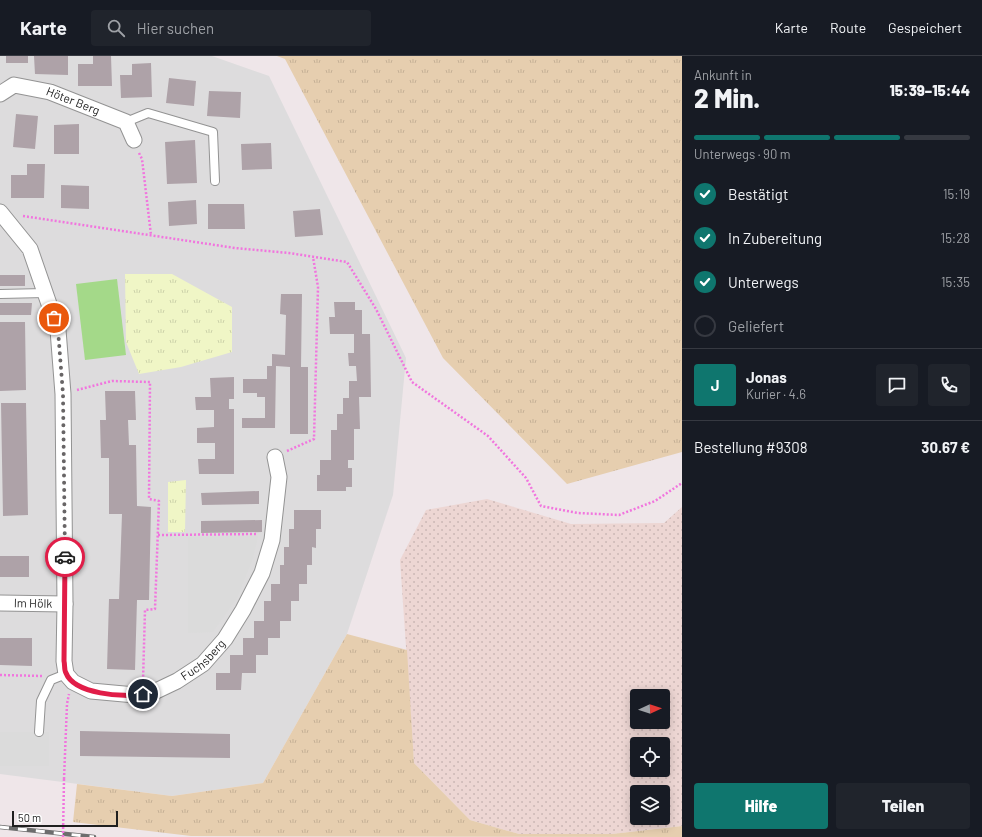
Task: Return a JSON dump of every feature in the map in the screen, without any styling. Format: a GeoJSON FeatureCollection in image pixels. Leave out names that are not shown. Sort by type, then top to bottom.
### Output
{"type":"FeatureCollection","features":[{"type":"Feature","properties":{"kind":"street","name":"Höter Berg"},"geometry":{"type":"LineString","coordinates":[[0,94],[14,86],[50,92],[126,122]]}},
{"type":"Feature","properties":{"kind":"street"},"geometry":{"type":"LineString","coordinates":[[126,122],[134,140]]}},
{"type":"Feature","properties":{"kind":"street"},"geometry":{"type":"LineString","coordinates":[[1,213],[30,248],[58,330],[63,394],[65,604],[64,661],[66,678]]}},
{"type":"Feature","properties":{"kind":"street","name":"Fuchsberg"},"geometry":{"type":"LineString","coordinates":[[66,678],[91,691],[135,695],[156,691],[177,682],[203,664],[225,639],[243,610],[262,573],[273,534],[279,477],[275,457]]}},
{"type":"Feature","properties":{"kind":"street","name":"Im Hölk"},"geometry":{"type":"LineString","coordinates":[[0,603],[65,604]]}},
{"type":"Feature","properties":{"kind":"lane"},"geometry":{"type":"LineString","coordinates":[[126,122],[148,114],[213,132],[214,181]]}},
{"type":"Feature","properties":{"kind":"lane"},"geometry":{"type":"LineString","coordinates":[[0,294],[45,293]]}},
{"type":"Feature","properties":{"kind":"lane"},"geometry":{"type":"LineString","coordinates":[[39,732],[41,701],[51,680],[66,678]]}},
{"type":"Feature","properties":{"kind":"path"},"geometry":{"type":"LineString","coordinates":[[134,140],[142,159],[151,235]]}},
{"type":"Feature","properties":{"kind":"path"},"geometry":{"type":"LineString","coordinates":[[1,213],[236,248],[289,253],[347,262],[376,310],[412,382],[488,436],[526,478],[541,506],[578,513],[619,515],[655,501],[682,483]]}},
{"type":"Feature","properties":{"kind":"path"},"geometry":{"type":"LineString","coordinates":[[275,457],[314,439],[318,287],[313,257]]}},
{"type":"Feature","properties":{"kind":"path"},"geometry":{"type":"LineString","coordinates":[[63,394],[112,381],[150,382],[149,499],[159,501],[155,609],[145,610],[143,694]]}},
{"type":"Feature","properties":{"kind":"path"},"geometry":{"type":"LineString","coordinates":[[158,535],[273,534]]}},
{"type":"Feature","properties":{"kind":"path"},"geometry":{"type":"LineString","coordinates":[[0,675],[66,678],[67,704],[63,837]]}},
{"type":"Feature","properties":{"kind":"shaded area"},"geometry":{"type":"Polygon","coordinates":[[[0,56],[212,56],[269,76],[406,358],[393,495],[347,634],[263,783],[172,796],[0,774],[0,56]]]}},
{"type":"Feature","properties":{"kind":"shaded area"},"geometry":{"type":"Polygon","coordinates":[[[487,499],[571,524],[664,523],[682,507],[682,826],[612,834],[519,834],[470,820],[414,763],[400,560],[426,510],[487,499]]]}},
{"type":"Feature","properties":{"kind":"shaded area"},"geometry":{"type":"Polygon","coordinates":[[[258,536],[253,558],[237,598],[213,632],[188,633],[188,537],[258,536]]]}},
{"type":"Feature","properties":{"kind":"shaded area"},"geometry":{"type":"Polygon","coordinates":[[[0,732],[49,732],[49,766],[0,766],[0,732]]]}},
{"type":"Feature","properties":{"kind":"green space"},"geometry":{"type":"Polygon","coordinates":[[[277,56],[682,56],[682,452],[567,484],[443,358],[285,59],[277,56]]]}},
{"type":"Feature","properties":{"kind":"green space"},"geometry":{"type":"Polygon","coordinates":[[[125,274],[172,274],[232,307],[232,352],[181,367],[139,374],[126,342],[125,274]]]}},
{"type":"Feature","properties":{"kind":"green space"},"geometry":{"type":"Polygon","coordinates":[[[117,279],[126,355],[85,360],[76,284],[117,279]]]}},
{"type":"Feature","properties":{"kind":"green space"},"geometry":{"type":"Polygon","coordinates":[[[186,480],[185,532],[168,532],[168,482],[186,480]]]}},
{"type":"Feature","properties":{"kind":"green space"},"geometry":{"type":"Polygon","coordinates":[[[347,634],[407,650],[414,763],[470,820],[519,834],[612,834],[682,826],[682,837],[191,836],[73,822],[77,784],[172,796],[263,783],[347,634]]]}},
{"type":"Feature","properties":{"kind":"building"},"geometry":{"type":"Polygon","coordinates":[[[6,56],[28,56],[28,63],[6,63],[6,56]]]}},
{"type":"Feature","properties":{"kind":"building"},"geometry":{"type":"Polygon","coordinates":[[[34,56],[68,56],[68,75],[35,74],[34,56]]]}},
{"type":"Feature","properties":{"kind":"building"},"geometry":{"type":"Polygon","coordinates":[[[93,56],[111,56],[112,86],[78,86],[78,64],[93,64],[93,56]]]}},
{"type":"Feature","properties":{"kind":"building"},"geometry":{"type":"Polygon","coordinates":[[[151,63],[152,97],[121,98],[120,75],[132,75],[132,64],[151,63]]]}},
{"type":"Feature","properties":{"kind":"building"},"geometry":{"type":"Polygon","coordinates":[[[169,78],[196,81],[194,106],[166,103],[169,78]]]}},
{"type":"Feature","properties":{"kind":"building"},"geometry":{"type":"Polygon","coordinates":[[[209,91],[241,92],[240,118],[207,116],[209,91]]]}},
{"type":"Feature","properties":{"kind":"building"},"geometry":{"type":"Polygon","coordinates":[[[16,114],[38,116],[35,149],[13,147],[16,114]]]}},
{"type":"Feature","properties":{"kind":"building"},"geometry":{"type":"Polygon","coordinates":[[[79,124],[79,154],[54,154],[54,125],[79,124]]]}},
{"type":"Feature","properties":{"kind":"building"},"geometry":{"type":"Polygon","coordinates":[[[195,140],[197,183],[167,184],[165,142],[195,140]]]}},
{"type":"Feature","properties":{"kind":"building"},"geometry":{"type":"Polygon","coordinates":[[[271,143],[272,169],[242,170],[241,144],[271,143]]]}},
{"type":"Feature","properties":{"kind":"building"},"geometry":{"type":"Polygon","coordinates":[[[27,164],[45,164],[44,198],[11,198],[11,175],[27,175],[27,164]]]}},
{"type":"Feature","properties":{"kind":"building"},"geometry":{"type":"Polygon","coordinates":[[[61,185],[89,186],[89,209],[61,208],[61,185]]]}},
{"type":"Feature","properties":{"kind":"building"},"geometry":{"type":"Polygon","coordinates":[[[196,200],[197,224],[169,226],[168,202],[196,200]]]}},
{"type":"Feature","properties":{"kind":"building"},"geometry":{"type":"Polygon","coordinates":[[[208,204],[244,204],[245,229],[208,229],[208,204]]]}},
{"type":"Feature","properties":{"kind":"building"},"geometry":{"type":"Polygon","coordinates":[[[320,209],[323,235],[295,237],[293,211],[320,209]]]}},
{"type":"Feature","properties":{"kind":"building"},"geometry":{"type":"Polygon","coordinates":[[[0,275],[25,275],[25,286],[0,286],[0,275]]]}},
{"type":"Feature","properties":{"kind":"building"},"geometry":{"type":"Polygon","coordinates":[[[281,294],[302,294],[301,367],[308,367],[308,434],[290,434],[290,367],[276,366],[275,428],[242,428],[242,418],[265,418],[265,397],[257,397],[257,393],[243,393],[243,379],[267,379],[267,366],[272,366],[272,354],[285,355],[286,315],[280,314],[281,294]]]}},
{"type":"Feature","properties":{"kind":"building"},"geometry":{"type":"Polygon","coordinates":[[[334,302],[355,302],[355,310],[362,310],[362,334],[370,334],[371,397],[359,397],[360,429],[354,429],[354,460],[348,460],[348,468],[352,468],[352,487],[346,487],[346,491],[317,491],[317,475],[320,475],[320,460],[331,460],[331,430],[337,430],[337,414],[343,414],[343,398],[349,398],[349,381],[357,381],[356,366],[349,366],[348,353],[354,353],[354,334],[330,334],[329,317],[335,317],[334,302]]]}},
{"type":"Feature","properties":{"kind":"building"},"geometry":{"type":"Polygon","coordinates":[[[0,303],[32,303],[31,315],[0,315],[0,303]]]}},
{"type":"Feature","properties":{"kind":"building"},"geometry":{"type":"Polygon","coordinates":[[[0,322],[25,322],[26,390],[0,391],[0,322]]]}},
{"type":"Feature","properties":{"kind":"building"},"geometry":{"type":"Polygon","coordinates":[[[234,377],[234,399],[229,399],[229,409],[234,409],[234,474],[199,474],[198,459],[215,459],[215,443],[197,443],[197,428],[214,427],[214,410],[196,410],[195,397],[211,397],[210,378],[234,377]]]}},
{"type":"Feature","properties":{"kind":"building"},"geometry":{"type":"Polygon","coordinates":[[[105,391],[135,391],[136,420],[128,420],[129,445],[136,445],[137,506],[151,507],[149,600],[137,600],[135,670],[107,669],[109,599],[119,599],[122,514],[109,514],[109,458],[101,458],[100,420],[106,420],[105,391]]]}},
{"type":"Feature","properties":{"kind":"building"},"geometry":{"type":"Polygon","coordinates":[[[1,403],[26,403],[28,515],[3,516],[1,403]]]}},
{"type":"Feature","properties":{"kind":"building"},"geometry":{"type":"Polygon","coordinates":[[[259,491],[259,504],[202,505],[201,493],[259,491]]]}},
{"type":"Feature","properties":{"kind":"building"},"geometry":{"type":"Polygon","coordinates":[[[294,510],[321,510],[321,529],[316,529],[316,548],[312,547],[312,565],[307,565],[307,584],[299,584],[299,601],[291,601],[291,621],[280,621],[280,638],[268,638],[268,655],[256,655],[256,673],[242,673],[241,690],[216,690],[216,673],[230,673],[230,655],[243,655],[243,638],[254,638],[254,621],[264,621],[264,601],[271,601],[271,584],[280,584],[280,565],[284,565],[284,547],[289,547],[289,529],[294,529],[294,510]]]}},
{"type":"Feature","properties":{"kind":"building"},"geometry":{"type":"Polygon","coordinates":[[[262,520],[262,532],[201,533],[201,521],[262,520]]]}},
{"type":"Feature","properties":{"kind":"building"},"geometry":{"type":"Polygon","coordinates":[[[0,556],[29,556],[29,577],[0,577],[0,556]]]}},
{"type":"Feature","properties":{"kind":"building"},"geometry":{"type":"Polygon","coordinates":[[[0,638],[32,638],[32,666],[0,665],[0,638]]]}},
{"type":"Feature","properties":{"kind":"building"},"geometry":{"type":"Polygon","coordinates":[[[80,731],[230,734],[230,758],[80,756],[80,731]]]}},
{"type":"Feature","properties":{"kind":"railway"},"geometry":{"type":"LineString","coordinates":[[0,827],[94,837]]}},
{"type":"Feature","properties":{"kind":"way so far"},"geometry":{"type":"LineString","coordinates":[[54,318],[58,330],[63,394],[65,557]]}},
{"type":"Feature","properties":{"kind":"route"},"geometry":{"type":"LineString","coordinates":[[65,557],[64,661],[66,674],[73,682],[91,691],[114,694],[143,694]]}}]}
